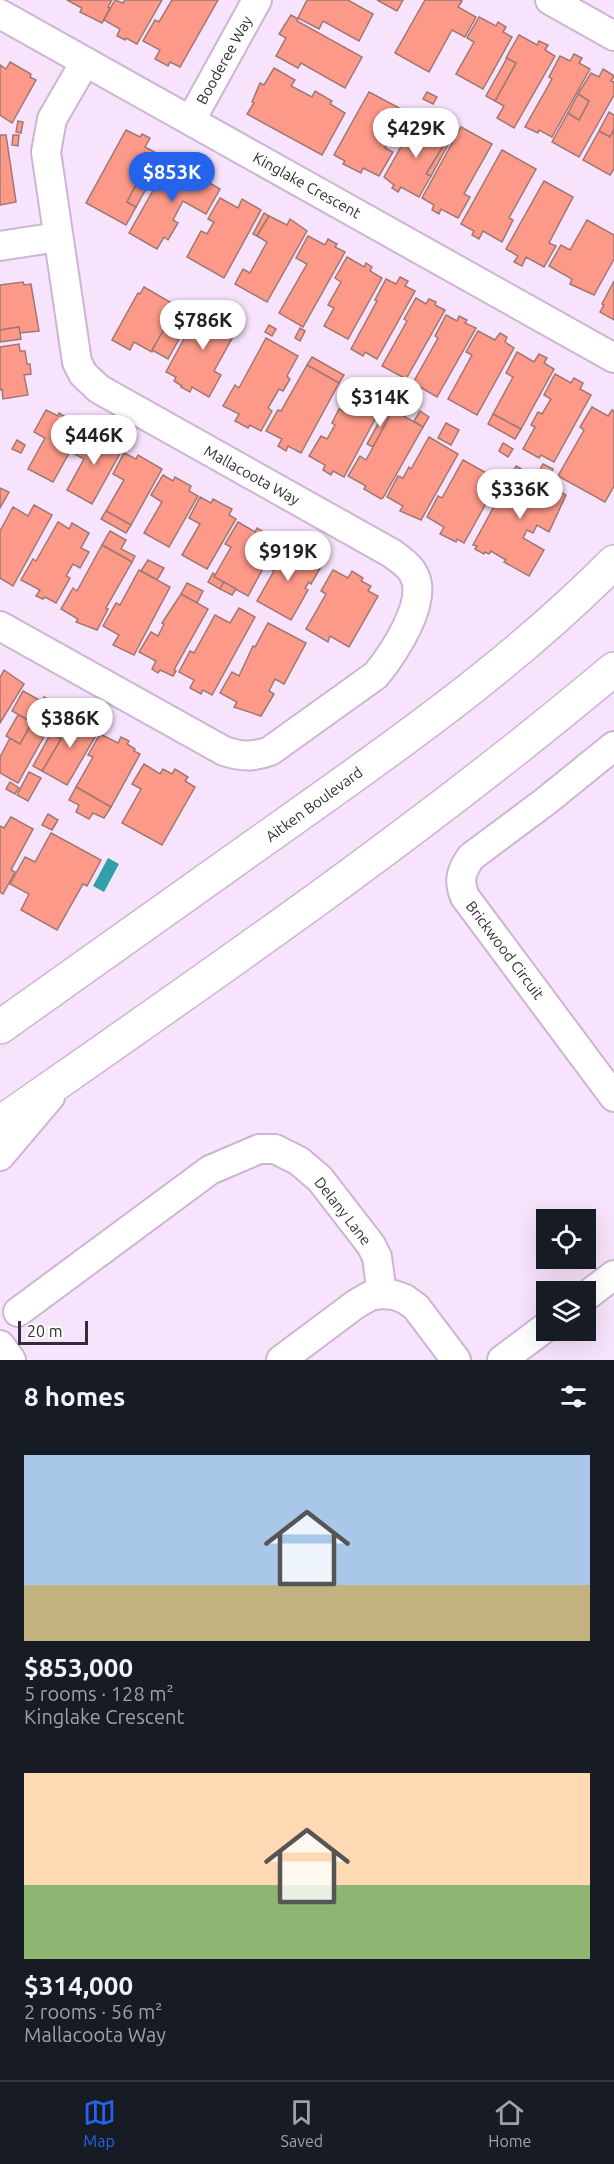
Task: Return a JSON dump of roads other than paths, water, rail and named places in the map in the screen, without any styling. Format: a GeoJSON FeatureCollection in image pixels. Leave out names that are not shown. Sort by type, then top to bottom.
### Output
{"type":"FeatureCollection","features":[{"type":"Feature","properties":{"kind":"main road","name":"Aitken Boulevard"},"geometry":{"type":"LineString","coordinates":[[0,1027],[365,768],[481,681],[579,597],[614,562]]}},
{"type":"Feature","properties":{"kind":"main road"},"geometry":{"type":"LineString","coordinates":[[0,1124],[234,960],[437,811],[529,741],[614,669]]}},
{"type":"Feature","properties":{"kind":"street","name":"Booderee Way"},"geometry":{"type":"LineString","coordinates":[[190,120],[257,0]]}},
{"type":"Feature","properties":{"kind":"street"},"geometry":{"type":"LineString","coordinates":[[550,0],[614,36]]}},
{"type":"Feature","properties":{"kind":"street","name":"Kinglake Crescent"},"geometry":{"type":"LineString","coordinates":[[0,14],[614,358]]}},
{"type":"Feature","properties":{"kind":"street","name":"Mallacoota Way"},"geometry":{"type":"LineString","coordinates":[[0,626],[224,751],[241,756],[258,756],[270,751],[376,675],[412,618],[418,595],[415,575],[407,564],[393,554],[99,389],[82,374],[77,362],[47,168],[48,136],[52,119],[85,62]]}},
{"type":"Feature","properties":{"kind":"street"},"geometry":{"type":"LineString","coordinates":[[0,246],[58,237]]}},
{"type":"Feature","properties":{"kind":"street","name":"Brickwood Circuit"},"geometry":{"type":"LineString","coordinates":[[614,746],[471,857],[460,879],[465,897],[614,1097]]}},
{"type":"Feature","properties":{"kind":"street"},"geometry":{"type":"LineString","coordinates":[[0,1156],[69,1075]]}},
{"type":"Feature","properties":{"kind":"street","name":"Delany Lane"},"geometry":{"type":"LineString","coordinates":[[18,1312],[210,1170],[259,1149],[275,1149],[299,1161],[320,1179],[356,1224],[376,1257],[388,1295]]}},
{"type":"Feature","properties":{"kind":"street"},"geometry":{"type":"LineString","coordinates":[[596,1289],[614,1275]]}},
{"type":"Feature","properties":{"kind":"street"},"geometry":{"type":"LineString","coordinates":[[281,1360],[356,1304],[370,1296],[388,1295],[405,1299],[416,1306],[456,1360]]}},
{"type":"Feature","properties":{"kind":"street"},"geometry":{"type":"LineString","coordinates":[[502,1360],[536,1334]]}},
{"type":"Feature","properties":{"kind":"street"},"geometry":{"type":"LineString","coordinates":[[0,1345],[11,1360]]}},
{"type":"Feature","properties":{"kind":"water"},"geometry":{"type":"Polygon","coordinates":[[[108,858],[119,864],[104,892],[93,886],[108,858]]]}}]}
